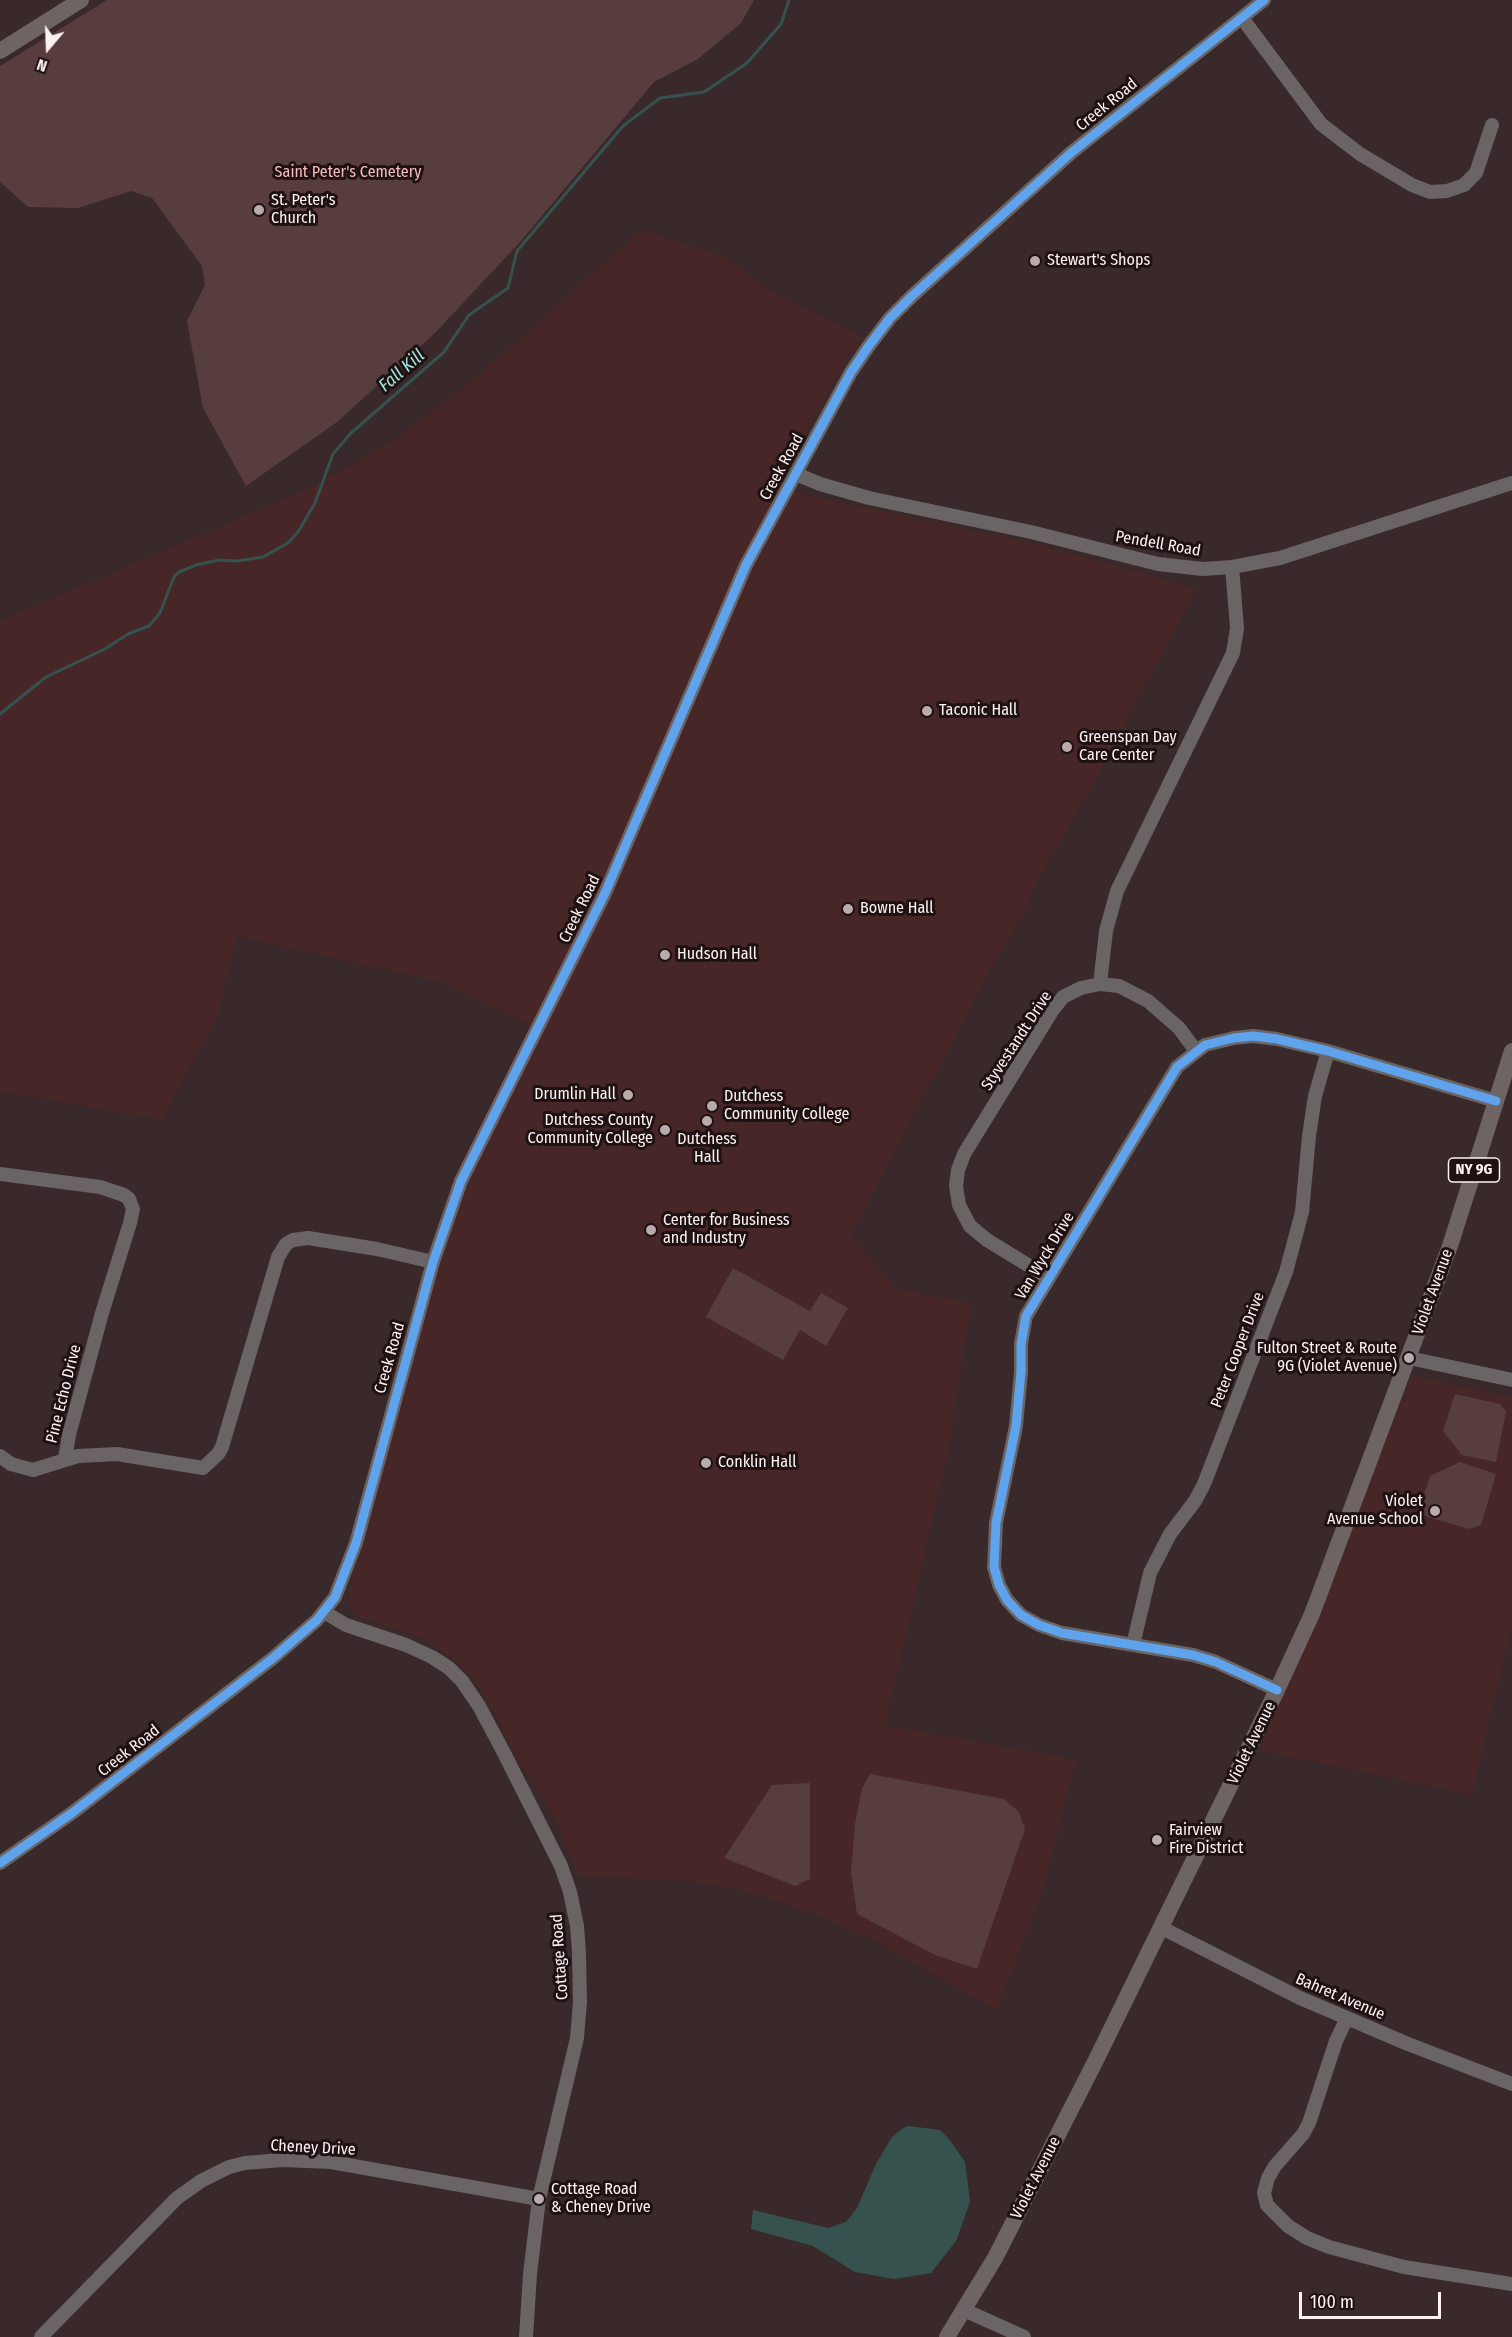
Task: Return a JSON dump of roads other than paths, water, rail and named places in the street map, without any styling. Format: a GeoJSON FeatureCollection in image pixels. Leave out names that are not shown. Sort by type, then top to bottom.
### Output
{"type":"FeatureCollection","features":[{"type":"Feature","properties":{"kind":"main road"},"geometry":{"type":"LineString","coordinates":[[0,51],[81,0]]}},
{"type":"Feature","properties":{"kind":"main road","name":"Violet Avenue"},"geometry":{"type":"LineString","coordinates":[[947,2337],[995,2258],[1030,2191],[1162,1928],[1312,1614],[1450,1246],[1512,1051]]}},
{"type":"Feature","properties":{"kind":"street","name":"Creek Road"},"geometry":{"type":"LineString","coordinates":[[0,1863],[42,1836],[281,1651],[324,1612],[339,1588],[356,1543],[433,1262],[461,1181],[605,893],[732,594],[761,536],[851,372],[879,331],[901,307],[1081,144],[1264,0]]}},
{"type":"Feature","properties":{"kind":"street"},"geometry":{"type":"LineString","coordinates":[[1242,18],[1321,124],[1360,154],[1412,185],[1430,192],[1464,185],[1476,172],[1492,125]]}},
{"type":"Feature","properties":{"kind":"street","name":"Pendell Road"},"geometry":{"type":"LineString","coordinates":[[796,474],[851,493],[1031,532],[1158,564],[1190,569],[1232,567],[1299,553],[1512,483]]}},
{"type":"Feature","properties":{"kind":"street"},"geometry":{"type":"LineString","coordinates":[[1196,1051],[1179,1028],[1148,1001],[1119,986],[1101,984],[1106,932],[1117,891],[1233,653],[1237,628],[1232,567]]}},
{"type":"Feature","properties":{"kind":"street","name":"Styvestandt Drive"},"geometry":{"type":"LineString","coordinates":[[1049,1278],[987,1240],[970,1226],[959,1205],[956,1178],[964,1155],[1057,1003],[1071,992],[1101,984]]}},
{"type":"Feature","properties":{"kind":"street","name":"Van Wyck Drive"},"geometry":{"type":"LineString","coordinates":[[1277,1690],[1216,1662],[1193,1655],[1062,1633],[1021,1615],[1007,1600],[999,1585],[994,1567],[996,1523],[1016,1426],[1023,1329],[1026,1316],[1178,1067],[1205,1045],[1253,1036],[1277,1039],[1328,1051],[1496,1101]]}},
{"type":"Feature","properties":{"kind":"street","name":"Peter Cooper Drive"},"geometry":{"type":"LineString","coordinates":[[1133,1645],[1150,1573],[1170,1534],[1195,1501],[1212,1466],[1286,1272],[1302,1212],[1309,1136],[1316,1096],[1328,1051]]}},
{"type":"Feature","properties":{"kind":"street","name":"Pine Echo Drive"},"geometry":{"type":"LineString","coordinates":[[0,1174],[100,1187],[124,1194],[133,1209],[69,1435],[66,1459],[78,1456],[117,1454],[204,1467],[209,1465],[222,1447],[278,1257],[286,1244],[293,1240],[308,1238],[362,1246],[433,1262]]}},
{"type":"Feature","properties":{"kind":"street"},"geometry":{"type":"LineString","coordinates":[[1409,1358],[1512,1380]]}},
{"type":"Feature","properties":{"kind":"street"},"geometry":{"type":"LineString","coordinates":[[0,1456],[12,1464],[33,1470],[66,1459]]}},
{"type":"Feature","properties":{"kind":"street","name":"Cottage Road"},"geometry":{"type":"LineString","coordinates":[[324,1612],[346,1625],[406,1645],[432,1657],[449,1668],[462,1681],[487,1719],[566,1880],[573,1903],[578,1939],[580,2002],[578,2038],[539,2199],[530,2274],[526,2337]]}},
{"type":"Feature","properties":{"kind":"street","name":"Bahret Avenue"},"geometry":{"type":"LineString","coordinates":[[1162,1928],[1264,1981],[1347,2018],[1512,2084]]}},
{"type":"Feature","properties":{"kind":"street"},"geometry":{"type":"LineString","coordinates":[[1347,2018],[1336,2041],[1309,2123],[1268,2178],[1264,2193],[1267,2205],[1288,2226],[1307,2238],[1329,2247],[1404,2266],[1512,2284]]}},
{"type":"Feature","properties":{"kind":"street","name":"Cheney Drive"},"geometry":{"type":"LineString","coordinates":[[41,2337],[177,2198],[201,2181],[229,2167],[245,2163],[282,2160],[331,2162],[539,2199]]}},
{"type":"Feature","properties":{"kind":"street"},"geometry":{"type":"LineString","coordinates":[[964,2310],[1024,2337]]}},
{"type":"Feature","properties":{"kind":"water"},"geometry":{"type":"Polygon","coordinates":[[[909,2126],[940,2130],[965,2162],[970,2202],[956,2241],[931,2273],[894,2279],[855,2272],[813,2246],[751,2229],[753,2210],[828,2228],[846,2222],[857,2208],[876,2164],[892,2137],[909,2126]]]}},
{"type":"Feature","properties":{"kind":"waterway","name":"Fall Kill"},"geometry":{"type":"LineString","coordinates":[[0,714],[46,677],[105,649],[128,634],[149,626],[160,613],[174,577],[179,572],[196,565],[219,560],[237,561],[263,557],[288,543],[298,532],[315,503],[333,454],[351,433],[444,352],[469,315],[508,288],[517,251],[623,126],[660,98],[704,92],[747,63],[781,24],[789,0]]}},
{"type":"Feature","properties":{"kind":"place","name":"St. Peter's Church"},"geometry":{"type":"Point","coordinates":[259,210]}},
{"type":"Feature","properties":{"kind":"place","name":"Stewart's Shops"},"geometry":{"type":"Point","coordinates":[1035,261]}},
{"type":"Feature","properties":{"kind":"place","name":"Taconic Hall"},"geometry":{"type":"Point","coordinates":[927,711]}},
{"type":"Feature","properties":{"kind":"place","name":"Greenspan Day Care Center"},"geometry":{"type":"Point","coordinates":[1067,747]}},
{"type":"Feature","properties":{"kind":"place","name":"Bowne Hall"},"geometry":{"type":"Point","coordinates":[848,909]}},
{"type":"Feature","properties":{"kind":"place","name":"Hudson Hall"},"geometry":{"type":"Point","coordinates":[665,955]}},
{"type":"Feature","properties":{"kind":"place","name":"Drumlin Hall"},"geometry":{"type":"Point","coordinates":[628,1095]}},
{"type":"Feature","properties":{"kind":"place","name":"Dutchess Community College"},"geometry":{"type":"Point","coordinates":[712,1106]}},
{"type":"Feature","properties":{"kind":"place","name":"Dutchess Hall"},"geometry":{"type":"Point","coordinates":[707,1121]}},
{"type":"Feature","properties":{"kind":"place","name":"Dutchess County Community College"},"geometry":{"type":"Point","coordinates":[665,1130]}},
{"type":"Feature","properties":{"kind":"place","name":"Center for Business and Industry"},"geometry":{"type":"Point","coordinates":[651,1230]}},
{"type":"Feature","properties":{"kind":"place","name":"Fulton Street & Route 9G (Violet Avenue)"},"geometry":{"type":"Point","coordinates":[1409,1358]}},
{"type":"Feature","properties":{"kind":"place","name":"Conklin Hall"},"geometry":{"type":"Point","coordinates":[706,1463]}},
{"type":"Feature","properties":{"kind":"place","name":"Violet Avenue School"},"geometry":{"type":"Point","coordinates":[1435,1511]}},
{"type":"Feature","properties":{"kind":"place","name":"Fairview Fire District"},"geometry":{"type":"Point","coordinates":[1157,1840]}},
{"type":"Feature","properties":{"kind":"place","name":"Cottage Road & Cheney Drive"},"geometry":{"type":"Point","coordinates":[539,2199]}},
{"type":"Feature","properties":{"kind":"park label","name":"Saint Peter's Cemetery"},"geometry":{"type":"Point","coordinates":[348,173]}}]}
